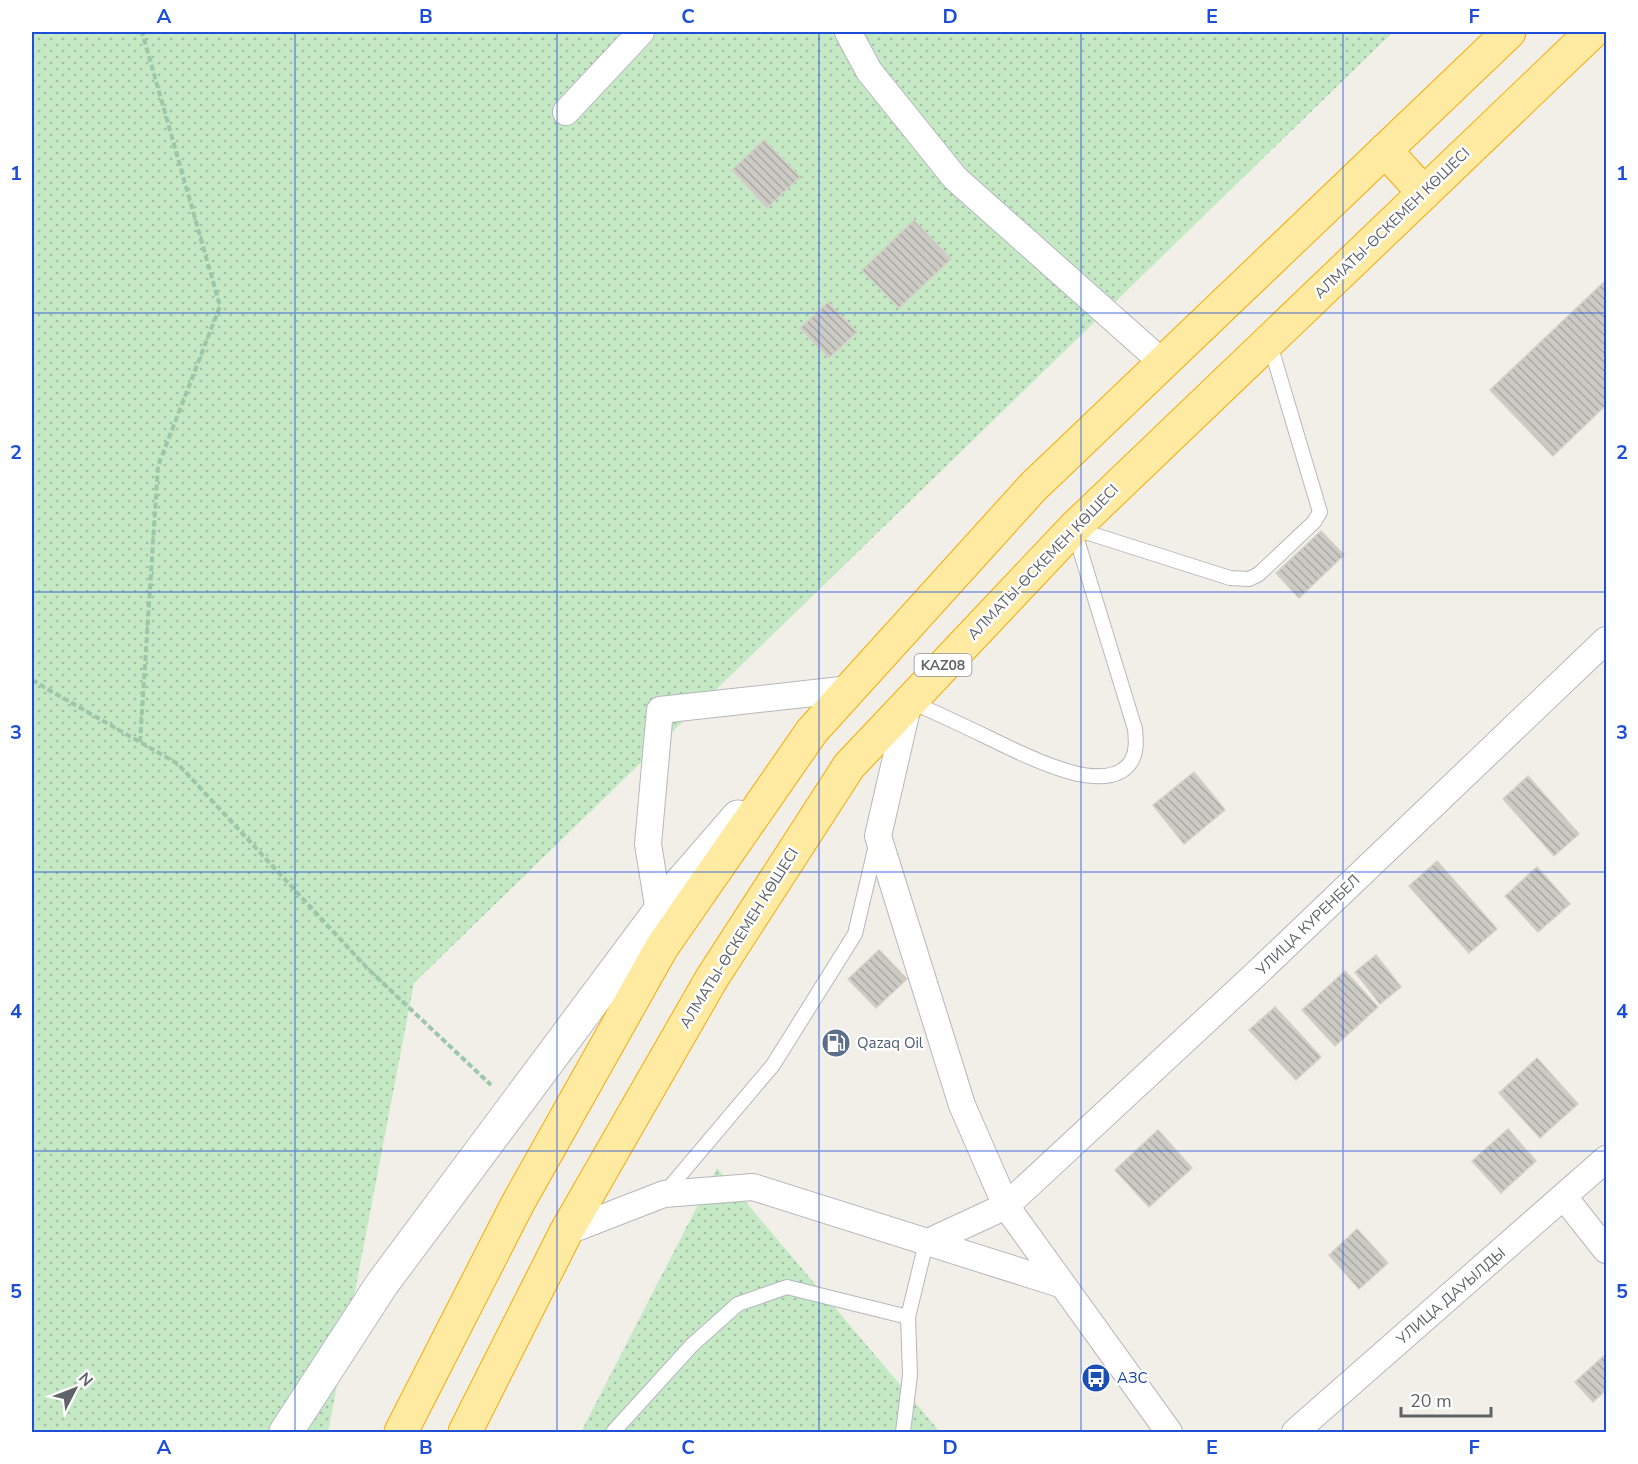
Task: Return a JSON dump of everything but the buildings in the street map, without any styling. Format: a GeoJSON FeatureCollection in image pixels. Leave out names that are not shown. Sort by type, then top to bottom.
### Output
{"type":"FeatureCollection","features":[{"type":"Feature","properties":{"kind":"highway"},"geometry":{"type":"LineString","coordinates":[[401,1432],[518,1203],[662,947],[812,731],[1033,487],[1509,32]]}},
{"type":"Feature","properties":{"kind":"highway","name":"АЛМАТЫ-ӨСКЕМЕН КӨШЕСІ"},"geometry":{"type":"LineString","coordinates":[[465,1432],[566,1232],[712,978],[849,766],[1074,528],[1592,32]]}},
{"type":"Feature","properties":{"kind":"highway"},"geometry":{"type":"LineString","coordinates":[[1385,150],[1424,193]]}},
{"type":"Feature","properties":{"kind":"main road"},"geometry":{"type":"LineString","coordinates":[[286,1432],[382,1284],[680,884],[812,731]]}},
{"type":"Feature","properties":{"kind":"street"},"geometry":{"type":"LineString","coordinates":[[566,112],[641,32]]}},
{"type":"Feature","properties":{"kind":"street"},"geometry":{"type":"LineString","coordinates":[[848,32],[869,71],[955,177],[1162,363]]}},
{"type":"Feature","properties":{"kind":"street","name":"УЛИЦА КУРЕНБЕЛ"},"geometry":{"type":"LineString","coordinates":[[926,1243],[1006,1206],[1249,981],[1606,640]]}},
{"type":"Feature","properties":{"kind":"street"},"geometry":{"type":"LineString","coordinates":[[659,912],[648,844],[660,710],[850,689]]}},
{"type":"Feature","properties":{"kind":"street"},"geometry":{"type":"LineString","coordinates":[[909,701],[878,836],[962,1105],[1006,1206],[1060,1284],[1169,1432]]}},
{"type":"Feature","properties":{"kind":"street","name":"УЛИЦА ДАУЫЛДЫ"},"geometry":{"type":"LineString","coordinates":[[1295,1432],[1606,1159]]}},
{"type":"Feature","properties":{"kind":"street"},"geometry":{"type":"LineString","coordinates":[[566,1232],[664,1194],[753,1188],[1060,1284]]}},
{"type":"Feature","properties":{"kind":"street"},"geometry":{"type":"LineString","coordinates":[[1564,1197],[1606,1250]]}},
{"type":"Feature","properties":{"kind":"lane"},"geometry":{"type":"LineString","coordinates":[[1074,528],[1230,578],[1249,579],[1259,574],[1314,522],[1320,512],[1269,341]]}},
{"type":"Feature","properties":{"kind":"lane"},"geometry":{"type":"LineString","coordinates":[[909,701],[1048,766],[1075,774],[1102,776],[1120,772],[1131,762],[1136,750],[1133,720],[1074,528]]}},
{"type":"Feature","properties":{"kind":"lane"},"geometry":{"type":"LineString","coordinates":[[664,1194],[773,1065],[855,934],[878,836]]}},
{"type":"Feature","properties":{"kind":"lane"},"geometry":{"type":"LineString","coordinates":[[903,1432],[910,1375],[908,1317],[926,1243]]}},
{"type":"Feature","properties":{"kind":"lane"},"geometry":{"type":"LineString","coordinates":[[613,1432],[692,1345],[738,1304],[787,1287],[908,1317]]}},
{"type":"Feature","properties":{"kind":"path"},"geometry":{"type":"LineString","coordinates":[[140,742],[158,466],[220,306],[142,32]]}},
{"type":"Feature","properties":{"kind":"path"},"geometry":{"type":"LineString","coordinates":[[32,680],[178,764],[367,968],[514,1107]]}},
{"type":"Feature","properties":{"kind":"green space"},"geometry":{"type":"Polygon","coordinates":[[[32,32],[1393,32],[414,983],[328,1432],[32,1432],[32,32]]]}},
{"type":"Feature","properties":{"kind":"green space"},"geometry":{"type":"Polygon","coordinates":[[[717,1168],[940,1432],[581,1432],[717,1168]]]}},
{"type":"Feature","properties":{"kind":"place","name":"Qazaq Oil"},"geometry":{"type":"Point","coordinates":[836,1043]}},
{"type":"Feature","properties":{"kind":"place","name":"АЗС"},"geometry":{"type":"Point","coordinates":[1096,1378]}}]}
